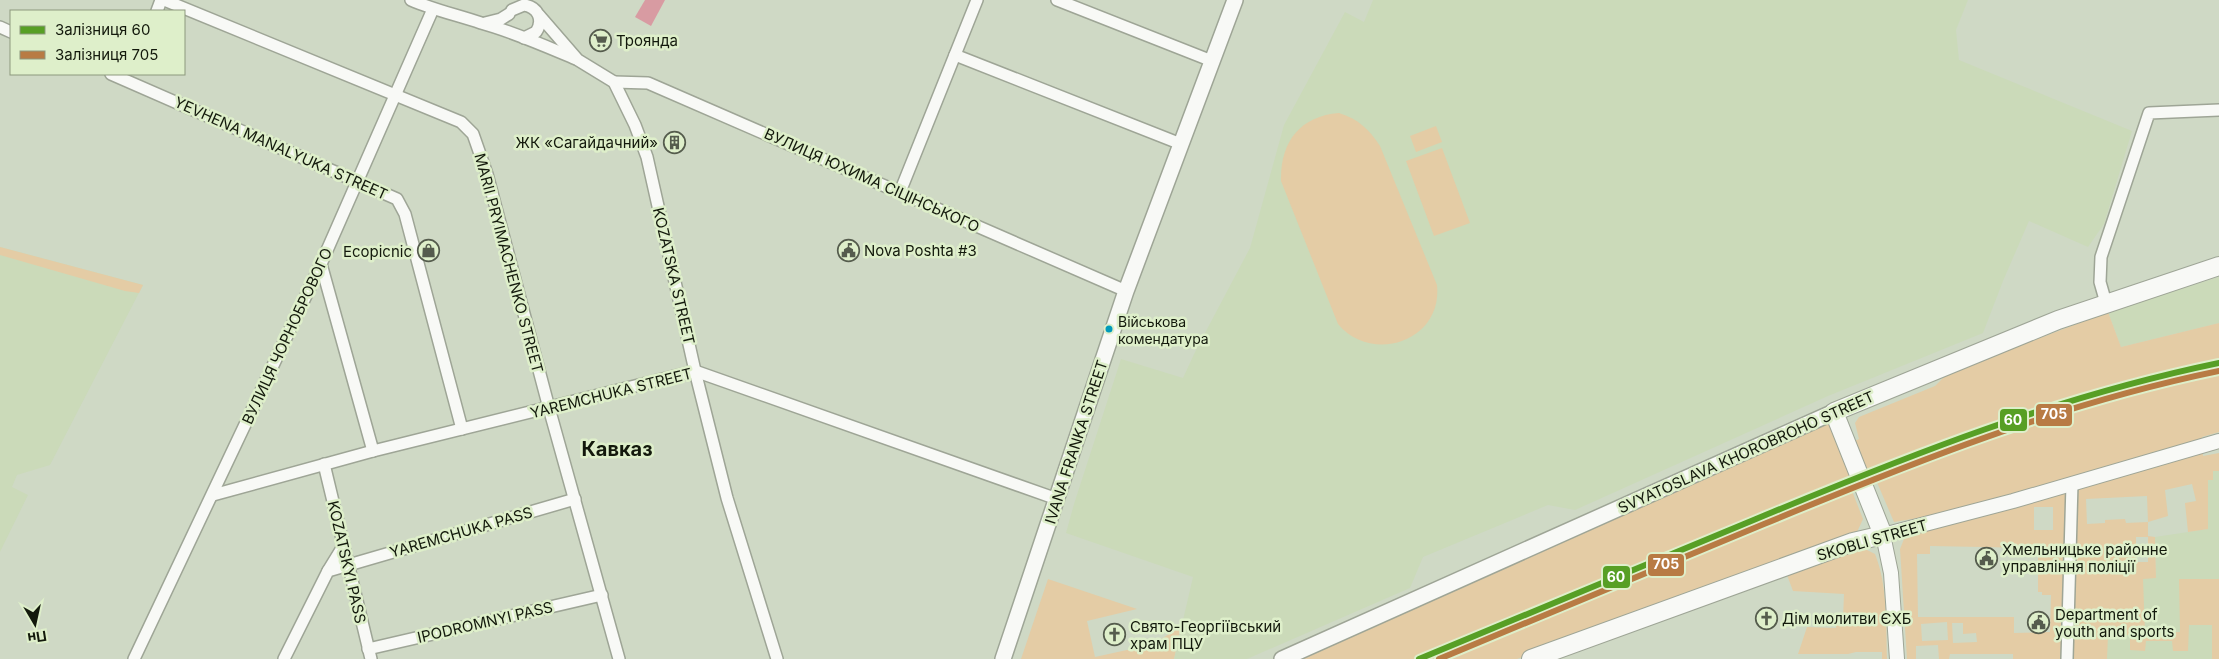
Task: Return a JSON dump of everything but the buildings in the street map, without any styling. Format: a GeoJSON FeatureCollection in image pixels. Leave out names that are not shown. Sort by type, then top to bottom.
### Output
{"type":"FeatureCollection","features":[{"type":"Feature","properties":{"kind":"main road","name":"IVANA FRANKA STREET"},"geometry":{"type":"LineString","coordinates":[[1003,659],[1126,291],[1235,0]]}},
{"type":"Feature","properties":{"kind":"main road","name":"SVYATOSLAVA KHOROBROHO STREET"},"geometry":{"type":"LineString","coordinates":[[1282,659],[1834,412],[2058,320],[2219,266]]}},
{"type":"Feature","properties":{"kind":"main road"},"geometry":{"type":"LineString","coordinates":[[1834,412],[1883,535]]}},
{"type":"Feature","properties":{"kind":"main road","name":"SKOBLI STREET"},"geometry":{"type":"LineString","coordinates":[[1540,657],[1852,542],[1883,535]]}},
{"type":"Feature","properties":{"kind":"street","name":"MARII PRYIMACHENKO STREET"},"geometry":{"type":"LineString","coordinates":[[163,0],[462,122],[473,134],[487,174],[549,408],[619,659]]}},
{"type":"Feature","properties":{"kind":"street"},"geometry":{"type":"LineString","coordinates":[[411,0],[433,9],[483,23],[519,36],[578,60],[614,82]]}},
{"type":"Feature","properties":{"kind":"street"},"geometry":{"type":"LineString","coordinates":[[900,192],[977,0]]}},
{"type":"Feature","properties":{"kind":"street"},"geometry":{"type":"LineString","coordinates":[[1057,0],[1212,61]]}},
{"type":"Feature","properties":{"kind":"street"},"geometry":{"type":"LineString","coordinates":[[483,23],[501,20],[511,8],[524,5],[535,8],[578,60]]}},
{"type":"Feature","properties":{"kind":"street"},"geometry":{"type":"LineString","coordinates":[[511,8],[509,28],[519,36],[532,35],[538,28],[535,8]]}},
{"type":"Feature","properties":{"kind":"street","name":"ВУЛИЦЯ ЧОРНОБРОВОГО"},"geometry":{"type":"LineString","coordinates":[[134,659],[213,495],[320,264],[433,9]]}},
{"type":"Feature","properties":{"kind":"street"},"geometry":{"type":"LineString","coordinates":[[955,55],[1181,144]]}},
{"type":"Feature","properties":{"kind":"street","name":"YEVHENA MANALYUKA STREET"},"geometry":{"type":"LineString","coordinates":[[129,77],[356,182],[397,199],[405,214],[462,428]]}},
{"type":"Feature","properties":{"kind":"street","name":"ВУЛИЦЯ ЮХИМА СІЦІНСЬКОГО"},"geometry":{"type":"LineString","coordinates":[[614,82],[648,83],[1126,291]]}},
{"type":"Feature","properties":{"kind":"street","name":"KOZATSKA STREET"},"geometry":{"type":"LineString","coordinates":[[614,82],[636,125],[647,157],[726,498],[777,659]]}},
{"type":"Feature","properties":{"kind":"street"},"geometry":{"type":"LineString","coordinates":[[2106,303],[2100,282],[2102,256],[2149,113],[2219,110]]}},
{"type":"Feature","properties":{"kind":"street"},"geometry":{"type":"LineString","coordinates":[[320,264],[373,451]]}},
{"type":"Feature","properties":{"kind":"street","name":"YAREMCHUKA STREET"},"geometry":{"type":"LineString","coordinates":[[213,495],[373,451],[695,370],[1057,499]]}},
{"type":"Feature","properties":{"kind":"street","name":"SKOBLI STREET"},"geometry":{"type":"LineString","coordinates":[[1883,535],[2072,484],[2219,441]]}},
{"type":"Feature","properties":{"kind":"street","name":"KOZATSKYI PASS"},"geometry":{"type":"LineString","coordinates":[[324,464],[369,654]]}},
{"type":"Feature","properties":{"kind":"street"},"geometry":{"type":"LineString","coordinates":[[2067,659],[2072,484]]}},
{"type":"Feature","properties":{"kind":"street","name":"YAREMCHUKA PASS"},"geometry":{"type":"LineString","coordinates":[[328,572],[575,499]]}},
{"type":"Feature","properties":{"kind":"street"},"geometry":{"type":"LineString","coordinates":[[1883,535],[1891,573],[1897,659]]}},
{"type":"Feature","properties":{"kind":"street"},"geometry":{"type":"LineString","coordinates":[[284,659],[328,572],[344,545]]}},
{"type":"Feature","properties":{"kind":"street","name":"IPODROMNYI PASS"},"geometry":{"type":"LineString","coordinates":[[369,654],[602,595]]}},
{"type":"Feature","properties":{"kind":"shaded area"},"geometry":{"type":"Polygon","coordinates":[[[645,0],[665,0],[651,26],[635,17],[645,0]]]}},
{"type":"Feature","properties":{"kind":"shaded area"},"geometry":{"type":"Polygon","coordinates":[[[1373,0],[1968,0],[1956,30],[1959,60],[2132,131],[2104,224],[2088,247],[2029,221],[1983,333],[1828,396],[1575,510],[1548,505],[1423,557],[1410,588],[1247,659],[1174,659],[1193,577],[1066,533],[1074,504],[1121,359],[1183,378],[1250,248],[1284,125],[1345,12],[1364,22],[1373,0]]]}},
{"type":"Feature","properties":{"kind":"shaded area"},"geometry":{"type":"Polygon","coordinates":[[[1339,113],[1352,118],[1362,125],[1380,146],[1437,285],[1436,304],[1429,320],[1417,333],[1402,341],[1386,344],[1369,343],[1352,336],[1338,324],[1281,181],[1284,154],[1295,134],[1313,119],[1339,113]]]}},
{"type":"Feature","properties":{"kind":"shaded area"},"geometry":{"type":"Polygon","coordinates":[[[1436,126],[1442,142],[1416,152],[1410,136],[1436,126]]]}},
{"type":"Feature","properties":{"kind":"shaded area"},"geometry":{"type":"Polygon","coordinates":[[[1442,148],[1470,223],[1434,236],[1406,161],[1442,148]]]}},
{"type":"Feature","properties":{"kind":"shaded area"},"geometry":{"type":"Polygon","coordinates":[[[0,247],[143,285],[50,465],[17,475],[12,487],[28,495],[0,552],[0,247]]]}},
{"type":"Feature","properties":{"kind":"shaded area"},"geometry":{"type":"Polygon","coordinates":[[[0,247],[143,285],[139,293],[125,291],[0,255],[0,247]]]}},
{"type":"Feature","properties":{"kind":"shaded area"},"geometry":{"type":"Polygon","coordinates":[[[2219,277],[2219,323],[2121,347],[2108,312],[2219,277]]]}},
{"type":"Feature","properties":{"kind":"shaded area"},"geometry":{"type":"Polygon","coordinates":[[[2108,312],[2121,347],[2219,323],[2219,432],[2202,437],[2203,456],[2219,453],[2219,471],[2213,471],[2213,480],[2208,480],[2208,529],[2188,532],[2185,503],[2196,501],[2192,484],[2165,490],[2168,516],[2148,522],[2148,536],[2155,537],[2156,578],[2143,579],[2145,633],[2180,632],[2179,579],[2219,579],[2219,659],[2212,659],[2212,625],[2189,625],[2188,651],[2173,651],[2172,641],[2146,641],[2145,651],[2130,650],[2130,635],[2108,635],[2107,659],[2013,659],[2013,654],[1950,654],[1949,659],[1939,659],[1938,645],[1916,646],[1916,659],[1907,659],[1900,549],[1904,539],[1942,514],[1894,522],[1876,480],[1852,491],[1863,519],[1857,532],[1850,536],[1517,659],[1292,659],[1832,417],[1844,446],[1859,439],[1855,423],[1859,417],[1935,386],[1948,373],[2108,312]],[[2147,496],[2086,499],[2087,524],[2105,523],[2105,520],[2125,519],[2126,523],[2148,522],[2147,496]],[[2034,507],[2034,530],[2053,530],[2053,507],[2034,507]],[[2136,537],[2136,562],[2148,562],[2148,537],[2136,537]],[[1930,546],[1930,554],[1917,554],[1918,617],[2014,617],[2014,633],[2050,632],[2051,595],[2042,595],[2042,592],[2038,592],[2038,548],[1930,546]],[[1947,622],[1921,624],[1922,641],[1948,640],[1947,622]],[[1952,623],[1953,643],[1977,642],[1976,633],[1963,634],[1963,623],[1952,623]]]}},
{"type":"Feature","properties":{"kind":"shaded area"},"geometry":{"type":"Polygon","coordinates":[[[2219,453],[2219,659],[2067,659],[2143,578],[2156,578],[2155,537],[2208,529],[2208,480],[2219,453]]]}},
{"type":"Feature","properties":{"kind":"shaded area"},"geometry":{"type":"Polygon","coordinates":[[[1856,550],[1867,550],[1875,554],[1879,567],[1886,606],[1887,659],[1882,659],[1882,652],[1798,654],[1807,627],[1836,628],[1836,618],[1843,618],[1844,594],[1793,591],[1787,575],[1856,550]]]}},
{"type":"Feature","properties":{"kind":"shaded area"},"geometry":{"type":"Polygon","coordinates":[[[1048,579],[1137,609],[1087,621],[1095,657],[1154,644],[1181,626],[1174,659],[1021,659],[1048,579]]]}},
{"type":"Feature","properties":{"kind":"rail line","name":"60"},"geometry":{"type":"LineString","coordinates":[[1419,659],[1813,495],[1927,450],[2041,410],[2158,377],[2219,363]]}},
{"type":"Feature","properties":{"kind":"rail line","name":"705"},"geometry":{"type":"LineString","coordinates":[[1439,659],[1820,501],[1932,457],[2102,400],[2219,371]]}},
{"type":"Feature","properties":{"kind":"place","name":"Троянда"},"geometry":{"type":"Point","coordinates":[600,40]}},
{"type":"Feature","properties":{"kind":"place","name":"ЖК «Сагайдачний»"},"geometry":{"type":"Point","coordinates":[674,142]}},
{"type":"Feature","properties":{"kind":"place","name":"Nova Poshta #3"},"geometry":{"type":"Point","coordinates":[848,250]}},
{"type":"Feature","properties":{"kind":"place","name":"Ecopicnic"},"geometry":{"type":"Point","coordinates":[428,251]}},
{"type":"Feature","properties":{"kind":"place","name":"Військова комендатура"},"geometry":{"type":"Point","coordinates":[1109,329]}},
{"type":"Feature","properties":{"kind":"place","name":"Хмельницьке районне управління поліції"},"geometry":{"type":"Point","coordinates":[1986,558]}},
{"type":"Feature","properties":{"kind":"place","name":"Дім молитви ЄХБ"},"geometry":{"type":"Point","coordinates":[1766,618]}},
{"type":"Feature","properties":{"kind":"place","name":"Department of youth and sports"},"geometry":{"type":"Point","coordinates":[2039,623]}},
{"type":"Feature","properties":{"kind":"place","name":"Свято-Георгіївський храм ПЦУ"},"geometry":{"type":"Point","coordinates":[1114,635]}},
{"type":"Feature","properties":{"kind":"district","name":"Кавказ"},"geometry":{"type":"Point","coordinates":[617,449]}}]}
